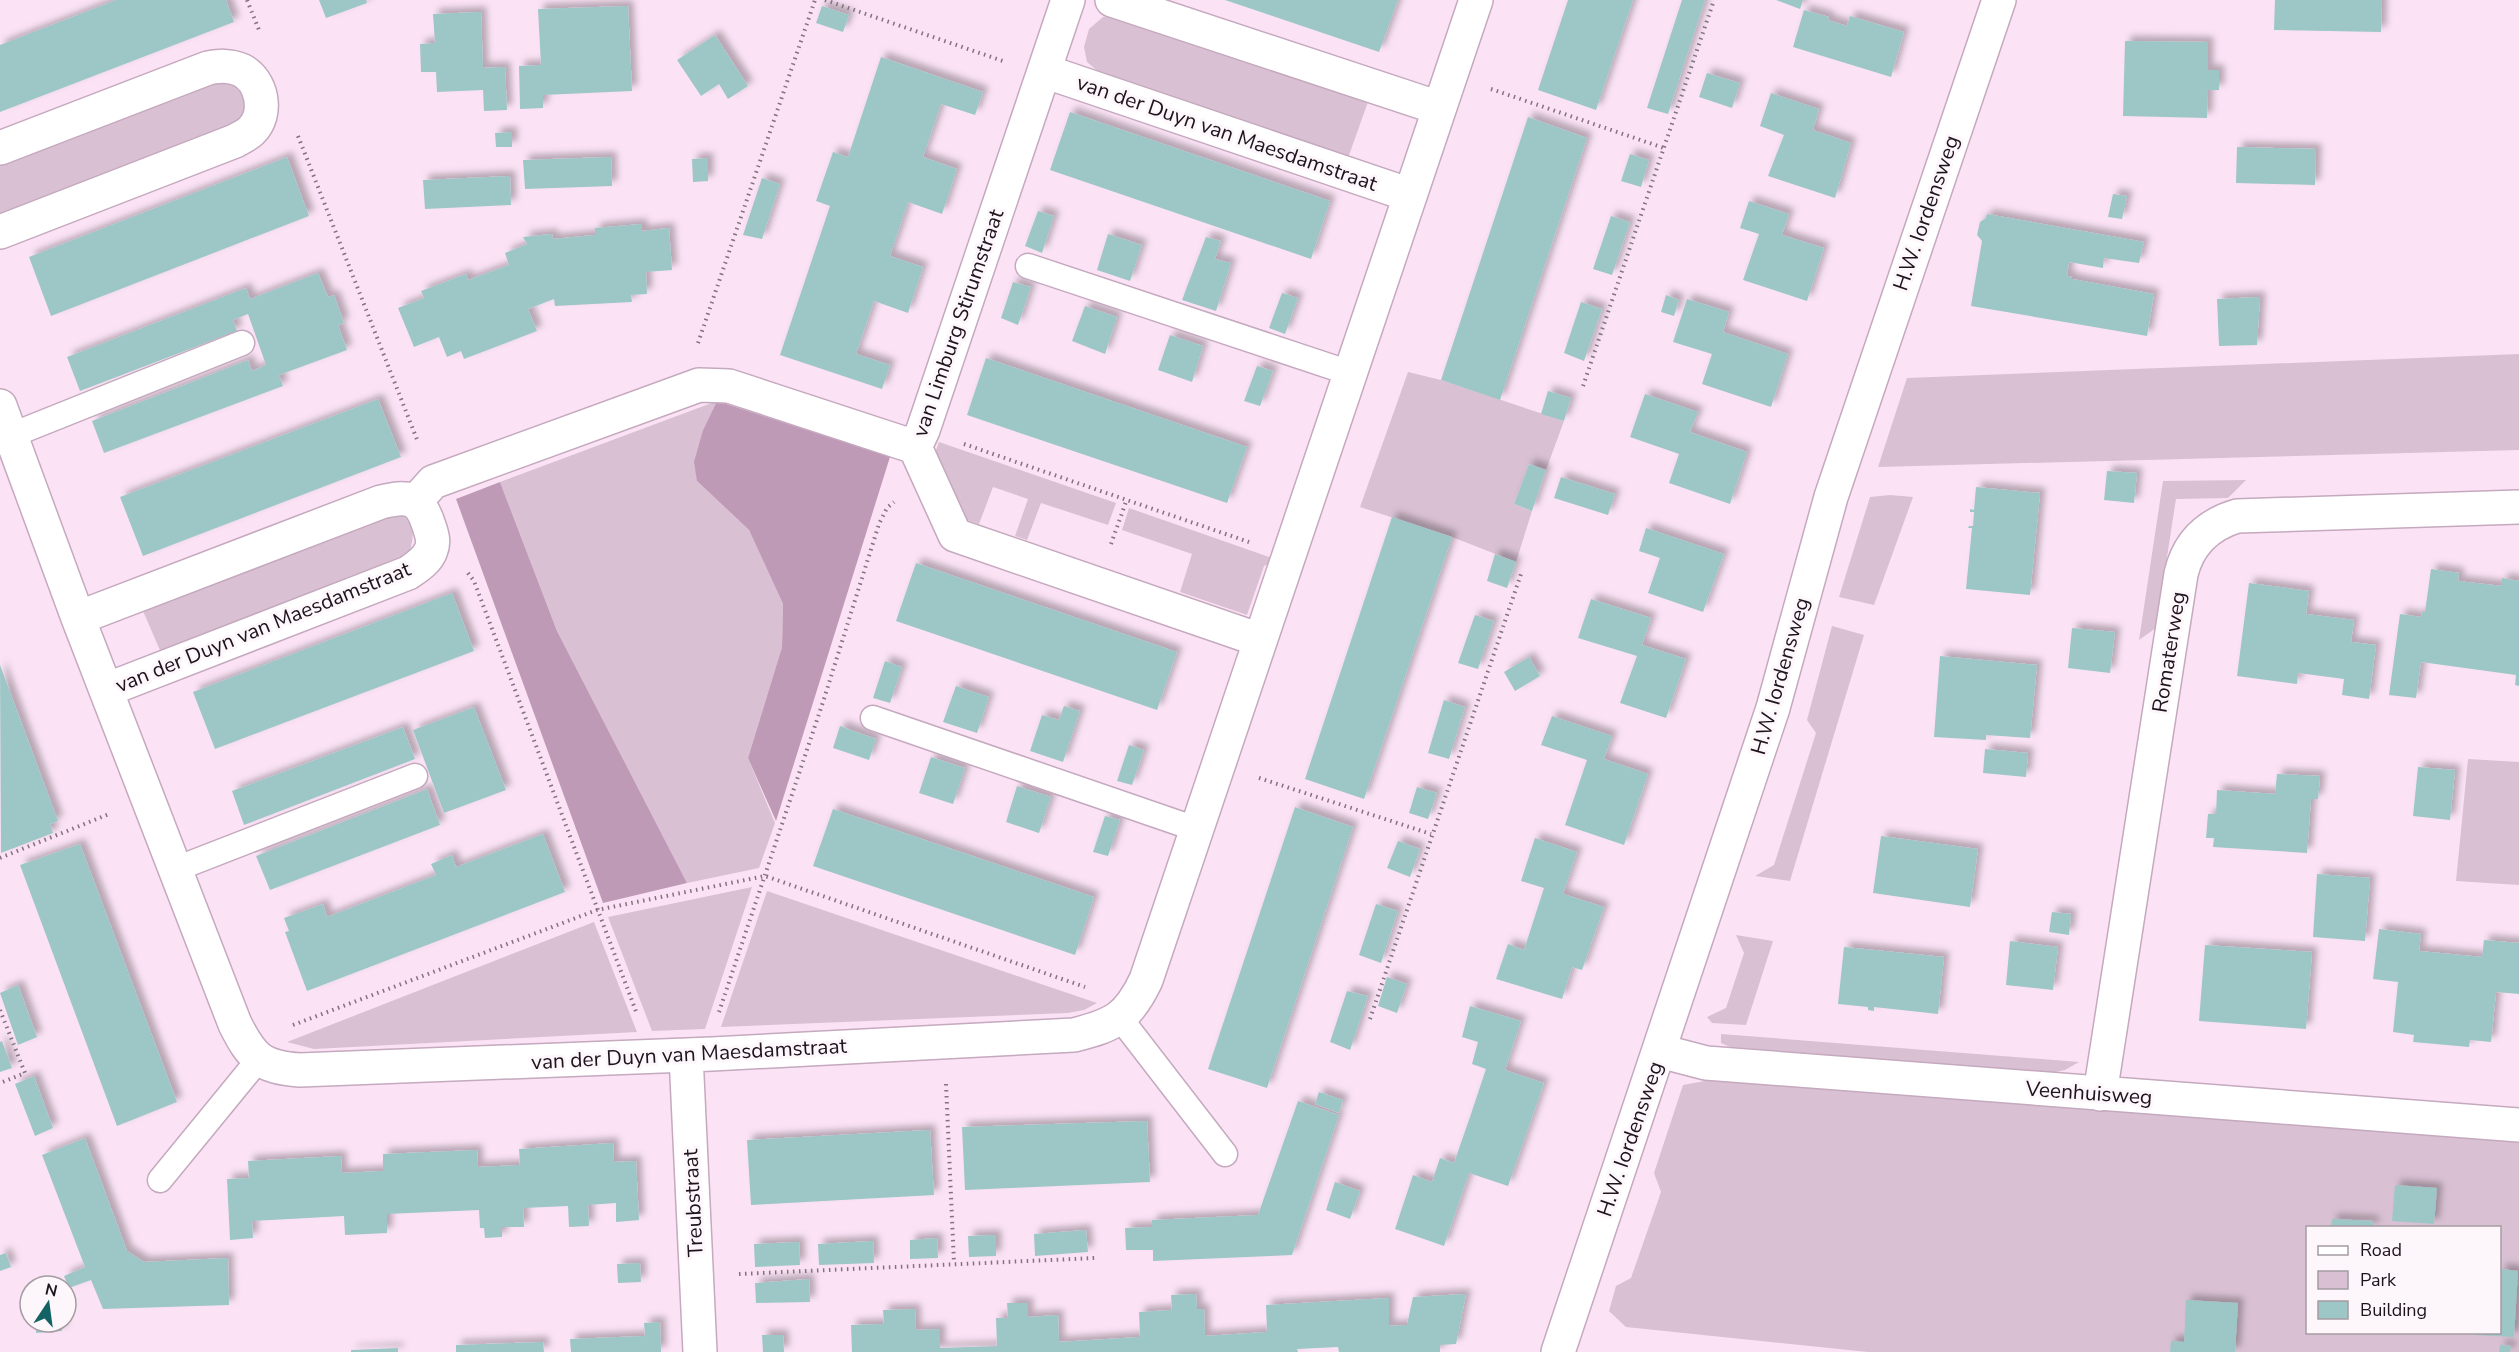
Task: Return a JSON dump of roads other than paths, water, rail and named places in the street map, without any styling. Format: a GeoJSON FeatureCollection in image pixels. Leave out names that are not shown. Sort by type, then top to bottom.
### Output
{"type":"FeatureCollection","features":[{"type":"Feature","properties":{"kind":"street","name":"van Limburg Stirumstraat"},"geometry":{"type":"LineString","coordinates":[[425,491],[688,387],[710,384],[729,386],[919,438],[1068,0]]}},
{"type":"Feature","properties":{"kind":"street"},"geometry":{"type":"LineString","coordinates":[[1112,0],[1439,108]]}},
{"type":"Feature","properties":{"kind":"street"},"geometry":{"type":"LineString","coordinates":[[1127,1011],[1146,980],[1476,0]]}},
{"type":"Feature","properties":{"kind":"street","name":"H.W. Iordensweg"},"geometry":{"type":"LineString","coordinates":[[1558,1352],[1773,708],[1835,486],[1999,0]]}},
{"type":"Feature","properties":{"kind":"street"},"geometry":{"type":"LineString","coordinates":[[0,148],[208,69],[225,66],[243,71],[256,84],[261,99],[260,117],[252,130],[235,141],[0,232]]}},
{"type":"Feature","properties":{"kind":"street","name":"van der Duyn van Maesdamstraat"},"geometry":{"type":"LineString","coordinates":[[1044,73],[1410,195]]}},
{"type":"Feature","properties":{"kind":"street","name":"van der Duyn van Maesdamstraat"},"geometry":{"type":"LineString","coordinates":[[6,421],[78,618],[235,1024],[252,1051],[276,1068],[300,1070],[699,1054],[1074,1035],[1099,1029],[1127,1011]]}},
{"type":"Feature","properties":{"kind":"street"},"geometry":{"type":"LineString","coordinates":[[919,438],[932,486],[955,535],[1260,640]]}},
{"type":"Feature","properties":{"kind":"street","name":"van der Duyn van Maesdamstraat"},"geometry":{"type":"LineString","coordinates":[[106,690],[408,573],[422,563],[431,550],[433,536],[424,510],[425,491]]}},
{"type":"Feature","properties":{"kind":"street"},"geometry":{"type":"LineString","coordinates":[[78,618],[381,502],[425,491]]}},
{"type":"Feature","properties":{"kind":"street","name":"Romaterweg"},"geometry":{"type":"LineString","coordinates":[[2100,1094],[2181,574],[2184,562],[2194,543],[2213,526],[2237,516],[2519,507]]}},
{"type":"Feature","properties":{"kind":"street","name":"Veenhuisweg"},"geometry":{"type":"LineString","coordinates":[[1660,1051],[1706,1063],[2519,1125]]}},
{"type":"Feature","properties":{"kind":"street","name":"Treubstraat"},"geometry":{"type":"LineString","coordinates":[[699,1054],[696,1276],[700,1352]]}},
{"type":"Feature","properties":{"kind":"lane"},"geometry":{"type":"LineString","coordinates":[[1028,266],[1350,373]]}},
{"type":"Feature","properties":{"kind":"lane","name":"van der Duyn van Maesdamstraat"},"geometry":{"type":"LineString","coordinates":[[6,421],[242,344]]}},
{"type":"Feature","properties":{"kind":"lane"},"geometry":{"type":"LineString","coordinates":[[873,718],[1196,829]]}},
{"type":"Feature","properties":{"kind":"lane"},"geometry":{"type":"LineString","coordinates":[[176,869],[416,776]]}},
{"type":"Feature","properties":{"kind":"lane"},"geometry":{"type":"LineString","coordinates":[[1127,1011],[1225,1154]]}},
{"type":"Feature","properties":{"kind":"lane"},"geometry":{"type":"LineString","coordinates":[[160,1180],[252,1051]]}}]}
